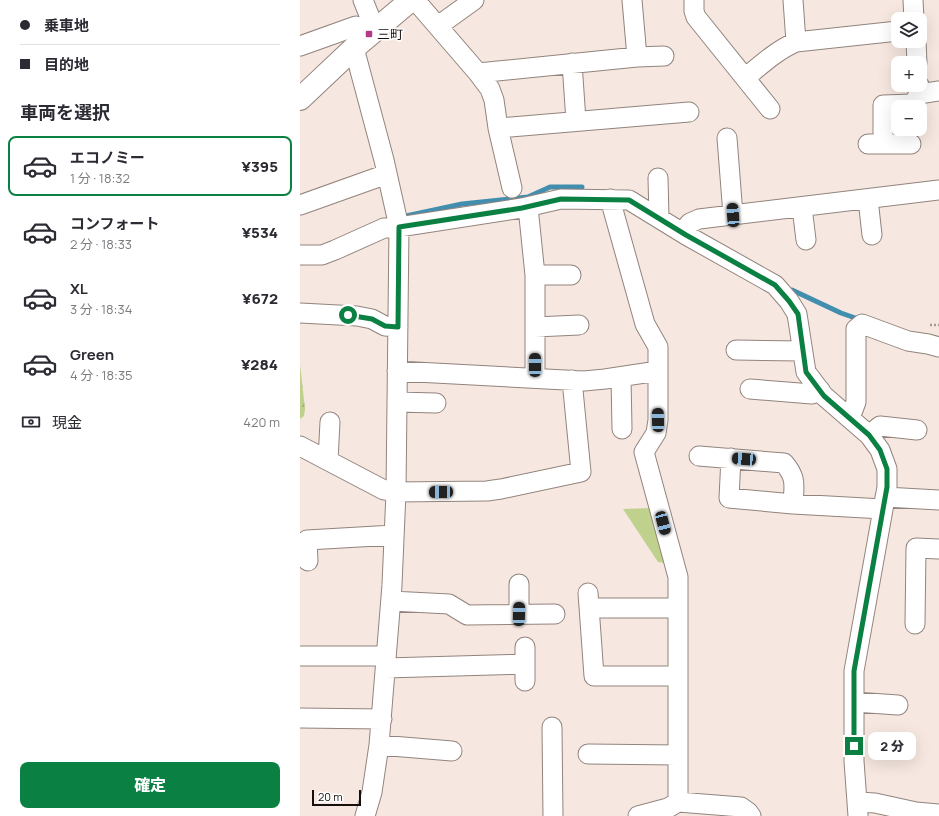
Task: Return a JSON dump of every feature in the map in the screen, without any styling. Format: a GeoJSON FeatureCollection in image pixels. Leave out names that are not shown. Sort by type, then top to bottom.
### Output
{"type":"FeatureCollection","features":[{"type":"Feature","properties":{"kind":"main road"},"geometry":{"type":"LineString","coordinates":[[300,99],[365,38],[411,0]]}},
{"type":"Feature","properties":{"kind":"street"},"geometry":{"type":"LineString","coordinates":[[363,0],[365,38],[387,174],[399,227],[396,492],[391,601],[379,745],[372,792],[365,816]]}},
{"type":"Feature","properties":{"kind":"street"},"geometry":{"type":"LineString","coordinates":[[415,0],[478,72],[490,89],[494,100],[498,128],[512,188]]}},
{"type":"Feature","properties":{"kind":"street"},"geometry":{"type":"LineString","coordinates":[[438,26],[474,0]]}},
{"type":"Feature","properties":{"kind":"street"},"geometry":{"type":"LineString","coordinates":[[632,0],[637,57]]}},
{"type":"Feature","properties":{"kind":"street"},"geometry":{"type":"LineString","coordinates":[[694,0],[694,11],[696,17],[770,109]]}},
{"type":"Feature","properties":{"kind":"street"},"geometry":{"type":"LineString","coordinates":[[793,0],[796,42]]}},
{"type":"Feature","properties":{"kind":"street"},"geometry":{"type":"LineString","coordinates":[[913,0],[914,12]]}},
{"type":"Feature","properties":{"kind":"street"},"geometry":{"type":"LineString","coordinates":[[300,46],[356,26],[365,38]]}},
{"type":"Feature","properties":{"kind":"street"},"geometry":{"type":"LineString","coordinates":[[745,78],[777,52],[796,42],[891,32]]}},
{"type":"Feature","properties":{"kind":"street"},"geometry":{"type":"LineString","coordinates":[[478,72],[637,57],[664,56]]}},
{"type":"Feature","properties":{"kind":"street"},"geometry":{"type":"LineString","coordinates":[[572,63],[576,122]]}},
{"type":"Feature","properties":{"kind":"street"},"geometry":{"type":"LineString","coordinates":[[927,90],[939,91]]}},
{"type":"Feature","properties":{"kind":"street"},"geometry":{"type":"LineString","coordinates":[[911,144],[875,144],[883,105],[913,104],[918,92]]}},
{"type":"Feature","properties":{"kind":"street"},"geometry":{"type":"LineString","coordinates":[[498,128],[689,112]]}},
{"type":"Feature","properties":{"kind":"street"},"geometry":{"type":"LineString","coordinates":[[727,138],[733,215]]}},
{"type":"Feature","properties":{"kind":"street"},"geometry":{"type":"LineString","coordinates":[[300,205],[387,174]]}},
{"type":"Feature","properties":{"kind":"street"},"geometry":{"type":"LineString","coordinates":[[658,178],[659,218]]}},
{"type":"Feature","properties":{"kind":"street"},"geometry":{"type":"LineString","coordinates":[[682,232],[690,223],[699,219],[939,190]]}},
{"type":"Feature","properties":{"kind":"street"},"geometry":{"type":"LineString","coordinates":[[300,255],[322,255],[384,228],[399,227],[528,206],[561,199],[629,200],[775,285],[798,314],[806,372],[824,396],[869,435],[880,450],[887,469],[884,503],[854,671],[854,761],[858,809],[875,803],[916,812],[939,814]]}},
{"type":"Feature","properties":{"kind":"street"},"geometry":{"type":"LineString","coordinates":[[868,199],[872,235]]}},
{"type":"Feature","properties":{"kind":"street"},"geometry":{"type":"LineString","coordinates":[[610,200],[645,324],[658,347],[658,420],[656,433],[644,452],[678,577],[678,802]]}},
{"type":"Feature","properties":{"kind":"street"},"geometry":{"type":"LineString","coordinates":[[528,206],[535,276],[535,378]]}},
{"type":"Feature","properties":{"kind":"street"},"geometry":{"type":"LineString","coordinates":[[802,207],[806,240]]}},
{"type":"Feature","properties":{"kind":"street"},"geometry":{"type":"LineString","coordinates":[[535,276],[571,275]]}},
{"type":"Feature","properties":{"kind":"street"},"geometry":{"type":"LineString","coordinates":[[300,313],[357,316],[372,319],[385,326],[398,327]]}},
{"type":"Feature","properties":{"kind":"street"},"geometry":{"type":"LineString","coordinates":[[850,418],[856,402],[856,329],[862,324],[908,341],[939,347]]}},
{"type":"Feature","properties":{"kind":"street"},"geometry":{"type":"LineString","coordinates":[[535,327],[579,325]]}},
{"type":"Feature","properties":{"kind":"street"},"geometry":{"type":"LineString","coordinates":[[736,349],[802,351]]}},
{"type":"Feature","properties":{"kind":"street"},"geometry":{"type":"LineString","coordinates":[[397,371],[572,380],[604,379],[658,371]]}},
{"type":"Feature","properties":{"kind":"street"},"geometry":{"type":"LineString","coordinates":[[621,377],[622,429]]}},
{"type":"Feature","properties":{"kind":"street"},"geometry":{"type":"LineString","coordinates":[[300,446],[384,490],[396,492],[501,489],[580,472],[572,380]]}},
{"type":"Feature","properties":{"kind":"street"},"geometry":{"type":"LineString","coordinates":[[750,389],[812,394],[820,390]]}},
{"type":"Feature","properties":{"kind":"street"},"geometry":{"type":"LineString","coordinates":[[396,402],[436,403]]}},
{"type":"Feature","properties":{"kind":"street"},"geometry":{"type":"LineString","coordinates":[[328,460],[330,422]]}},
{"type":"Feature","properties":{"kind":"street"},"geometry":{"type":"LineString","coordinates":[[869,435],[880,426],[917,430]]}},
{"type":"Feature","properties":{"kind":"street"},"geometry":{"type":"LineString","coordinates":[[699,456],[784,463],[792,472],[794,485],[793,504]]}},
{"type":"Feature","properties":{"kind":"street"},"geometry":{"type":"LineString","coordinates":[[731,458],[729,498],[793,504],[884,503],[939,500]]}},
{"type":"Feature","properties":{"kind":"street"},"geometry":{"type":"LineString","coordinates":[[308,561],[307,540],[394,535]]}},
{"type":"Feature","properties":{"kind":"street"},"geometry":{"type":"LineString","coordinates":[[915,624],[916,548],[939,550]]}},
{"type":"Feature","properties":{"kind":"street"},"geometry":{"type":"LineString","coordinates":[[519,584],[519,614]]}},
{"type":"Feature","properties":{"kind":"street"},"geometry":{"type":"LineString","coordinates":[[391,601],[449,604],[467,615],[555,614]]}},
{"type":"Feature","properties":{"kind":"street"},"geometry":{"type":"LineString","coordinates":[[678,608],[589,601],[594,676],[678,676]]}},
{"type":"Feature","properties":{"kind":"street"},"geometry":{"type":"LineString","coordinates":[[300,656],[386,662],[525,664]]}},
{"type":"Feature","properties":{"kind":"street"},"geometry":{"type":"LineString","coordinates":[[854,702],[898,705]]}},
{"type":"Feature","properties":{"kind":"street"},"geometry":{"type":"LineString","coordinates":[[300,718],[382,719]]}},
{"type":"Feature","properties":{"kind":"street"},"geometry":{"type":"LineString","coordinates":[[552,727],[554,816]]}},
{"type":"Feature","properties":{"kind":"street"},"geometry":{"type":"LineString","coordinates":[[379,745],[452,751]]}},
{"type":"Feature","properties":{"kind":"street"},"geometry":{"type":"LineString","coordinates":[[588,754],[678,755]]}},
{"type":"Feature","properties":{"kind":"street"},"geometry":{"type":"LineString","coordinates":[[643,815],[668,808],[678,802],[711,810],[740,807],[751,816]]}},
{"type":"Feature","properties":{"kind":"green space"},"geometry":{"type":"Polygon","coordinates":[[[300,364],[305,409],[304,416],[300,419],[300,364]]]}},
{"type":"Feature","properties":{"kind":"green space"},"geometry":{"type":"Polygon","coordinates":[[[652,508],[665,563],[658,562],[623,509],[652,508]]]}},
{"type":"Feature","properties":{"kind":"waterway"},"geometry":{"type":"LineString","coordinates":[[406,216],[462,204],[528,197],[550,187],[582,187]]}},
{"type":"Feature","properties":{"kind":"waterway"},"geometry":{"type":"LineString","coordinates":[[792,290],[841,313],[861,320]]}},
{"type":"Feature","properties":{"kind":"place","name":"三町"},"geometry":{"type":"Point","coordinates":[369,34]}},
{"type":"Feature","properties":{"kind":"route"},"geometry":{"type":"LineString","coordinates":[[348,315],[372,319],[385,326],[398,327],[399,227],[522,208],[561,199],[629,200],[686,235],[775,285],[798,314],[806,372],[824,396],[869,435],[880,450],[887,469],[887,487],[854,671],[854,746]]}}]}
